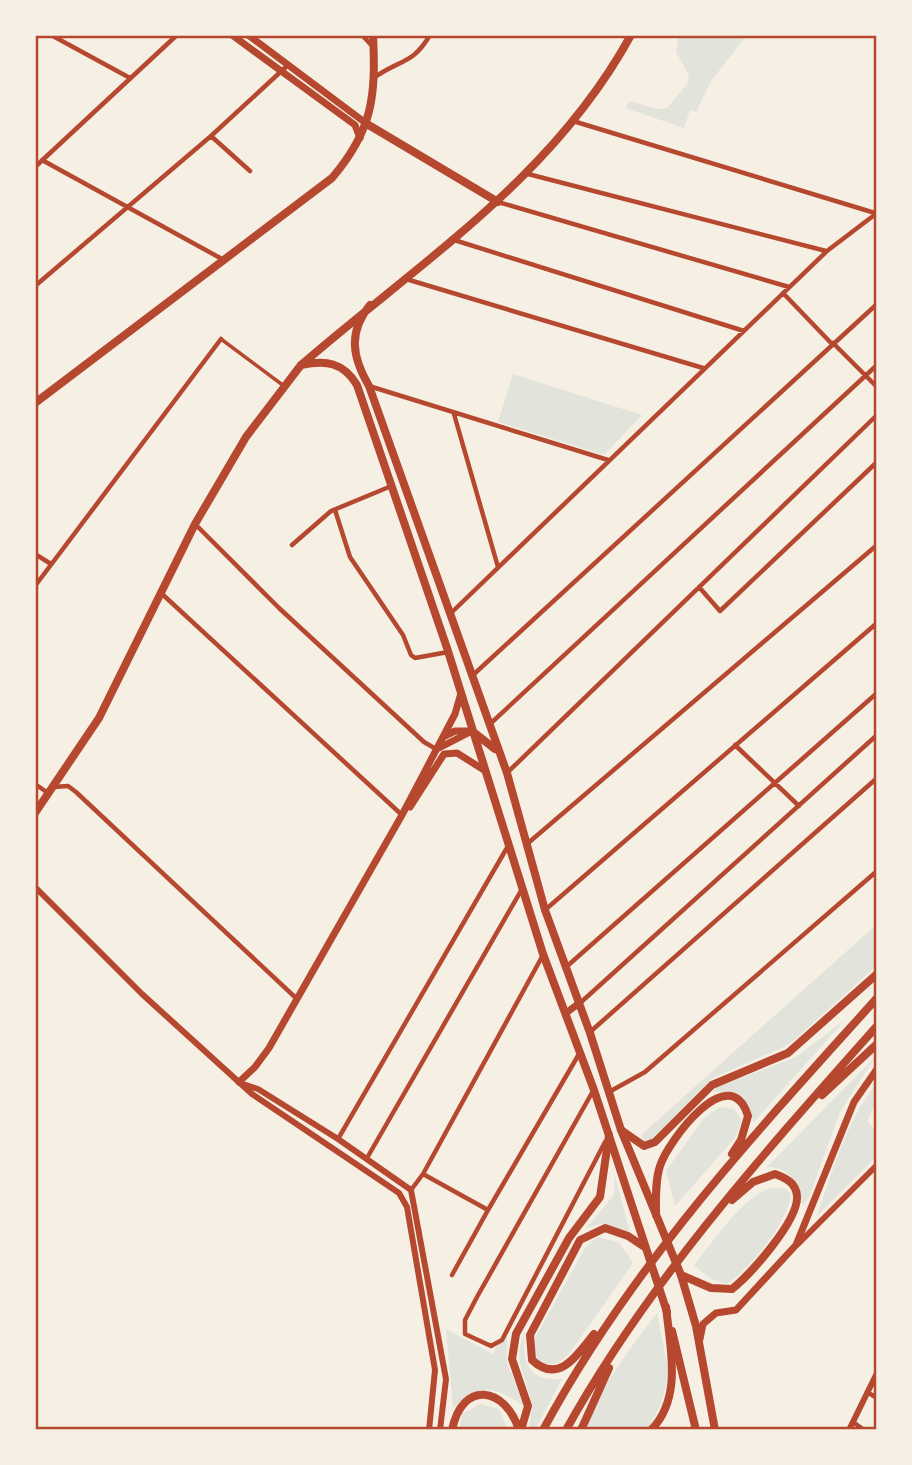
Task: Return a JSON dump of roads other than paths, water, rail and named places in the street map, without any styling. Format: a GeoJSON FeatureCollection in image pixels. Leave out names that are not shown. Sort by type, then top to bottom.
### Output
{"type":"FeatureCollection","features":[{"type":"Feature","properties":{"kind":"main road"},"geometry":{"type":"LineString","coordinates":[[232,35],[286,68],[367,124],[498,202]]}},
{"type":"Feature","properties":{"kind":"main road"},"geometry":{"type":"LineString","coordinates":[[248,35],[355,125],[360,139]]}},
{"type":"Feature","properties":{"kind":"main road"},"geometry":{"type":"LineString","coordinates":[[35,403],[332,178],[350,157],[367,124],[375,77],[373,35]]}},
{"type":"Feature","properties":{"kind":"main road"},"geometry":{"type":"LineString","coordinates":[[35,813],[99,718],[195,524],[246,437],[284,386],[301,365],[370,305],[498,202],[528,174],[573,121],[631,35]]}},
{"type":"Feature","properties":{"kind":"main road"},"geometry":{"type":"LineString","coordinates":[[370,305],[358,320],[354,351],[359,368],[369,386],[507,773],[545,911],[590,1033],[621,1130],[681,1275],[700,1347],[715,1430]]}},
{"type":"Feature","properties":{"kind":"main road"},"geometry":{"type":"LineString","coordinates":[[301,365],[320,361],[338,364],[350,373],[357,384],[389,487],[448,652],[543,954],[594,1090],[643,1246],[666,1307],[696,1430]]}},
{"type":"Feature","properties":{"kind":"main road"},"geometry":{"type":"LineString","coordinates":[[437,620],[450,615]]}},
{"type":"Feature","properties":{"kind":"main road"},"geometry":{"type":"LineString","coordinates":[[239,1082],[255,1067],[297,999],[402,815],[455,714],[461,693]]}},
{"type":"Feature","properties":{"kind":"main road"},"geometry":{"type":"LineString","coordinates":[[472,731],[481,718],[482,708]]}},
{"type":"Feature","properties":{"kind":"main road"},"geometry":{"type":"LineString","coordinates":[[436,749],[488,725]]}},
{"type":"Feature","properties":{"kind":"main road"},"geometry":{"type":"LineString","coordinates":[[443,737],[456,731],[472,731],[492,744],[499,754]]}},
{"type":"Feature","properties":{"kind":"main road"},"geometry":{"type":"LineString","coordinates":[[402,815],[418,797],[444,754],[457,753],[484,769]]}},
{"type":"Feature","properties":{"kind":"main road"},"geometry":{"type":"LineString","coordinates":[[621,1130],[644,1146],[655,1142],[712,1085],[788,1053],[877,974]]}},
{"type":"Feature","properties":{"kind":"main road"},"geometry":{"type":"LineString","coordinates":[[643,1246],[628,1236],[605,1228],[580,1240],[530,1335],[532,1360],[549,1371],[569,1364],[612,1313],[703,1193],[877,998]]}},
{"type":"Feature","properties":{"kind":"main road"},"geometry":{"type":"LineString","coordinates":[[566,1013],[578,1004]]}},
{"type":"Feature","properties":{"kind":"main road"},"geometry":{"type":"LineString","coordinates":[[566,1430],[624,1337],[711,1219],[777,1139],[877,1026]]}},
{"type":"Feature","properties":{"kind":"main road"},"geometry":{"type":"LineString","coordinates":[[777,1139],[877,1044]]}},
{"type":"Feature","properties":{"kind":"main road"},"geometry":{"type":"LineString","coordinates":[[700,1347],[703,1324],[716,1313],[736,1310],[796,1245],[849,1114],[877,1069]]}},
{"type":"Feature","properties":{"kind":"main road"},"geometry":{"type":"LineString","coordinates":[[656,1215],[658,1175],[666,1153],[706,1102],[718,1095],[730,1096],[740,1102],[748,1116],[741,1140],[720,1173]]}},
{"type":"Feature","properties":{"kind":"main road"},"geometry":{"type":"LineString","coordinates":[[520,1430],[528,1406],[512,1359],[516,1334],[569,1238],[600,1196],[609,1135]]}},
{"type":"Feature","properties":{"kind":"main road"},"geometry":{"type":"LineString","coordinates":[[681,1275],[711,1288],[732,1289],[755,1269],[791,1216],[797,1194],[786,1178],[775,1174],[765,1175],[711,1219]]}},
{"type":"Feature","properties":{"kind":"main road"},"geometry":{"type":"LineString","coordinates":[[651,1430],[667,1403],[672,1384],[666,1307]]}},
{"type":"Feature","properties":{"kind":"main road"},"geometry":{"type":"LineString","coordinates":[[544,1430],[612,1313]]}},
{"type":"Feature","properties":{"kind":"main road"},"geometry":{"type":"LineString","coordinates":[[581,1430],[624,1337]]}},
{"type":"Feature","properties":{"kind":"main road"},"geometry":{"type":"LineString","coordinates":[[452,1430],[460,1406],[469,1397],[490,1395],[504,1402],[514,1413],[520,1430]]}},
{"type":"Feature","properties":{"kind":"street"},"geometry":{"type":"LineString","coordinates":[[51,35],[130,78]]}},
{"type":"Feature","properties":{"kind":"street"},"geometry":{"type":"LineString","coordinates":[[35,167],[177,35]]}},
{"type":"Feature","properties":{"kind":"street"},"geometry":{"type":"LineString","coordinates":[[362,35],[374,48]]}},
{"type":"Feature","properties":{"kind":"street"},"geometry":{"type":"LineString","coordinates":[[375,77],[392,65],[415,57],[430,35]]}},
{"type":"Feature","properties":{"kind":"street"},"geometry":{"type":"LineString","coordinates":[[35,286],[211,136],[286,68]]}},
{"type":"Feature","properties":{"kind":"street"},"geometry":{"type":"LineString","coordinates":[[573,121],[877,213]]}},
{"type":"Feature","properties":{"kind":"street"},"geometry":{"type":"LineString","coordinates":[[211,136],[250,171]]}},
{"type":"Feature","properties":{"kind":"street"},"geometry":{"type":"LineString","coordinates":[[42,160],[222,259]]}},
{"type":"Feature","properties":{"kind":"street"},"geometry":{"type":"LineString","coordinates":[[528,174],[827,251]]}},
{"type":"Feature","properties":{"kind":"street"},"geometry":{"type":"LineString","coordinates":[[498,202],[789,287]]}},
{"type":"Feature","properties":{"kind":"street"},"geometry":{"type":"LineString","coordinates":[[450,615],[827,251],[877,213]]}},
{"type":"Feature","properties":{"kind":"street"},"geometry":{"type":"LineString","coordinates":[[451,239],[744,331]]}},
{"type":"Feature","properties":{"kind":"street"},"geometry":{"type":"LineString","coordinates":[[405,279],[704,369]]}},
{"type":"Feature","properties":{"kind":"street"},"geometry":{"type":"LineString","coordinates":[[783,293],[877,387]]}},
{"type":"Feature","properties":{"kind":"street"},"geometry":{"type":"LineString","coordinates":[[472,676],[877,304]]}},
{"type":"Feature","properties":{"kind":"street"},"geometry":{"type":"LineString","coordinates":[[35,586],[221,339],[284,386]]}},
{"type":"Feature","properties":{"kind":"street"},"geometry":{"type":"LineString","coordinates":[[488,725],[877,365]]}},
{"type":"Feature","properties":{"kind":"street"},"geometry":{"type":"LineString","coordinates":[[369,386],[608,460]]}},
{"type":"Feature","properties":{"kind":"street"},"geometry":{"type":"LineString","coordinates":[[454,413],[498,567]]}},
{"type":"Feature","properties":{"kind":"street"},"geometry":{"type":"LineString","coordinates":[[507,773],[877,415]]}},
{"type":"Feature","properties":{"kind":"street"},"geometry":{"type":"LineString","coordinates":[[699,587],[720,611],[877,462]]}},
{"type":"Feature","properties":{"kind":"street"},"geometry":{"type":"LineString","coordinates":[[292,545],[335,510],[389,487]]}},
{"type":"Feature","properties":{"kind":"street"},"geometry":{"type":"LineString","coordinates":[[335,510],[350,557],[403,635],[411,655],[415,658],[448,652]]}},
{"type":"Feature","properties":{"kind":"street"},"geometry":{"type":"LineString","coordinates":[[195,524],[279,608],[424,742],[436,749]]}},
{"type":"Feature","properties":{"kind":"street"},"geometry":{"type":"LineString","coordinates":[[526,845],[877,545]]}},
{"type":"Feature","properties":{"kind":"street"},"geometry":{"type":"LineString","coordinates":[[35,555],[51,564]]}},
{"type":"Feature","properties":{"kind":"street"},"geometry":{"type":"LineString","coordinates":[[160,592],[402,815]]}},
{"type":"Feature","properties":{"kind":"street"},"geometry":{"type":"LineString","coordinates":[[545,911],[877,624]]}},
{"type":"Feature","properties":{"kind":"street"},"geometry":{"type":"LineString","coordinates":[[564,968],[877,693]]}},
{"type":"Feature","properties":{"kind":"street"},"geometry":{"type":"LineString","coordinates":[[578,1004],[877,735]]}},
{"type":"Feature","properties":{"kind":"street"},"geometry":{"type":"LineString","coordinates":[[735,745],[799,806]]}},
{"type":"Feature","properties":{"kind":"street"},"geometry":{"type":"LineString","coordinates":[[590,1033],[877,778]]}},
{"type":"Feature","properties":{"kind":"street"},"geometry":{"type":"LineString","coordinates":[[35,784],[51,790],[68,786],[76,792],[297,999]]}},
{"type":"Feature","properties":{"kind":"street"},"geometry":{"type":"LineString","coordinates":[[338,1139],[508,846]]}},
{"type":"Feature","properties":{"kind":"street"},"geometry":{"type":"LineString","coordinates":[[609,1092],[645,1072],[877,871]]}},
{"type":"Feature","properties":{"kind":"street"},"geometry":{"type":"LineString","coordinates":[[35,887],[142,994],[252,1094],[399,1193],[407,1207],[435,1370],[429,1430]]}},
{"type":"Feature","properties":{"kind":"street"},"geometry":{"type":"LineString","coordinates":[[367,1158],[522,888]]}},
{"type":"Feature","properties":{"kind":"street"},"geometry":{"type":"LineString","coordinates":[[411,1190],[423,1174],[543,954]]}},
{"type":"Feature","properties":{"kind":"street"},"geometry":{"type":"LineString","coordinates":[[452,1275],[580,1051]]}},
{"type":"Feature","properties":{"kind":"street"},"geometry":{"type":"LineString","coordinates":[[239,1082],[258,1089],[338,1139],[411,1190],[446,1379],[440,1430]]}},
{"type":"Feature","properties":{"kind":"street"},"geometry":{"type":"LineString","coordinates":[[594,1090],[465,1320],[465,1334],[491,1346],[502,1340],[609,1135]]}},
{"type":"Feature","properties":{"kind":"street"},"geometry":{"type":"LineString","coordinates":[[796,1245],[877,1165]]}},
{"type":"Feature","properties":{"kind":"street"},"geometry":{"type":"LineString","coordinates":[[423,1174],[488,1210]]}},
{"type":"Feature","properties":{"kind":"street"},"geometry":{"type":"LineString","coordinates":[[850,1430],[877,1373]]}},
{"type":"Feature","properties":{"kind":"street"},"geometry":{"type":"LineString","coordinates":[[867,1392],[877,1398]]}},
{"type":"Feature","properties":{"kind":"street"},"geometry":{"type":"LineString","coordinates":[[853,1422],[864,1430]]}}]}
